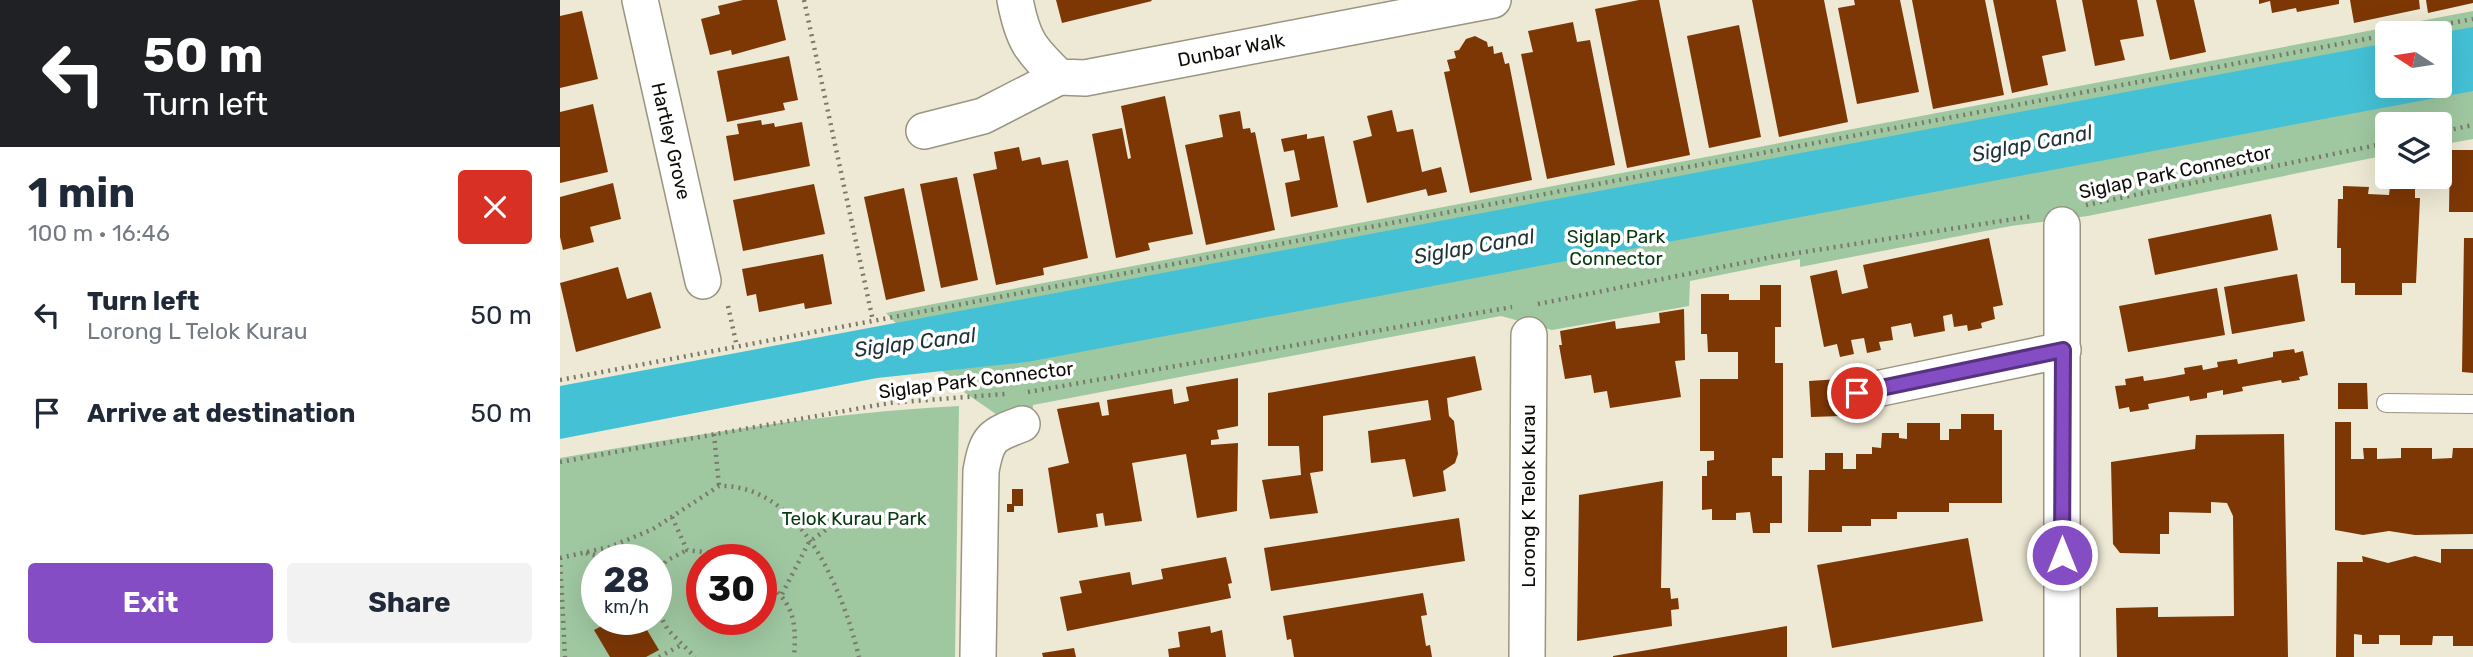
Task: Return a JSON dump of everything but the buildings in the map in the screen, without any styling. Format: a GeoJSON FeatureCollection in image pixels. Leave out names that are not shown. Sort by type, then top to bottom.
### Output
{"type":"FeatureCollection","features":[{"type":"Feature","properties":{"kind":"street","name":"Hartley Grove"},"geometry":{"type":"LineString","coordinates":[[640,0],[703,281]]}},
{"type":"Feature","properties":{"kind":"street"},"geometry":{"type":"LineString","coordinates":[[924,131],[983,116],[1059,77],[1031,50],[1020,26],[1015,0]]}},
{"type":"Feature","properties":{"kind":"street","name":"Dunbar Walk"},"geometry":{"type":"LineString","coordinates":[[1059,77],[1085,78],[1441,5],[1493,0]]}},
{"type":"Feature","properties":{"kind":"street"},"geometry":{"type":"LineString","coordinates":[[2062,657],[2064,215]]}},
{"type":"Feature","properties":{"kind":"street","name":"Lorong K Telok Kurau"},"geometry":{"type":"LineString","coordinates":[[1526,315],[1527,657]]}},
{"type":"Feature","properties":{"kind":"street"},"geometry":{"type":"LineString","coordinates":[[1857,393],[2063,350]]}},
{"type":"Feature","properties":{"kind":"street"},"geometry":{"type":"LineString","coordinates":[[978,657],[981,490],[985,450],[993,435],[1022,424]]}},
{"type":"Feature","properties":{"kind":"lane"},"geometry":{"type":"LineString","coordinates":[[2386,403],[2473,404]]}},
{"type":"Feature","properties":{"kind":"path"},"geometry":{"type":"LineString","coordinates":[[804,0],[873,321]]}},
{"type":"Feature","properties":{"kind":"path"},"geometry":{"type":"LineString","coordinates":[[2452,23],[2473,19]]}},
{"type":"Feature","properties":{"kind":"path"},"geometry":{"type":"LineString","coordinates":[[560,380],[2375,37]]}},
{"type":"Feature","properties":{"kind":"path"},"geometry":{"type":"LineString","coordinates":[[2452,129],[2473,125]]}},
{"type":"Feature","properties":{"kind":"path","name":"Siglap Park Connector"},"geometry":{"type":"LineString","coordinates":[[560,461],[889,403],[1017,394],[1526,315],[1772,257],[2064,215],[2375,146]]}},
{"type":"Feature","properties":{"kind":"path"},"geometry":{"type":"LineString","coordinates":[[728,306],[737,347]]}},
{"type":"Feature","properties":{"kind":"path"},"geometry":{"type":"LineString","coordinates":[[714,434],[719,486]]}},
{"type":"Feature","properties":{"kind":"path"},"geometry":{"type":"LineString","coordinates":[[616,544],[672,517],[719,486],[754,491],[777,505],[801,529],[848,619],[859,657]]}},
{"type":"Feature","properties":{"kind":"path"},"geometry":{"type":"LineString","coordinates":[[672,517],[686,548]]}},
{"type":"Feature","properties":{"kind":"path"},"geometry":{"type":"LineString","coordinates":[[782,594],[809,542],[834,524]]}},
{"type":"Feature","properties":{"kind":"path"},"geometry":{"type":"LineString","coordinates":[[565,657],[560,558],[581,553]]}},
{"type":"Feature","properties":{"kind":"path"},"geometry":{"type":"LineString","coordinates":[[777,590],[789,604],[796,637],[794,657]]}},
{"type":"Feature","properties":{"kind":"path"},"geometry":{"type":"LineString","coordinates":[[672,634],[695,657]]}},
{"type":"Feature","properties":{"kind":"path"},"geometry":{"type":"LineString","coordinates":[[659,657],[683,644]]}},
{"type":"Feature","properties":{"kind":"green space","name":"Siglap Park Connector"},"geometry":{"type":"Polygon","coordinates":[[[2473,11],[2473,139],[2452,143],[2452,112],[2375,112],[2375,157],[2088,216],[2011,226],[1800,267],[1800,259],[1690,281],[1689,306],[1552,330],[1501,316],[1033,405],[1032,419],[1009,423],[961,390],[886,313],[2375,30],[2375,98],[2452,98],[2452,21],[2420,21],[2473,11]]]}},
{"type":"Feature","properties":{"kind":"green space","name":"Telok Kurau Park"},"geometry":{"type":"Polygon","coordinates":[[[959,406],[955,657],[560,657],[560,458],[759,426],[959,406]]]}},
{"type":"Feature","properties":{"kind":"water"},"geometry":{"type":"Polygon","coordinates":[[[2473,27],[2473,91],[2452,95],[2452,31],[2473,27]]]}},
{"type":"Feature","properties":{"kind":"water","name":"Siglap Canal"},"geometry":{"type":"Polygon","coordinates":[[[2375,45],[2375,98],[2436,98],[1027,362],[877,378],[560,439],[560,386],[2375,45]]]}},
{"type":"Feature","properties":{"kind":"route"},"geometry":{"type":"LineString","coordinates":[[1857,393],[2063,350],[2062,555]]}}]}
